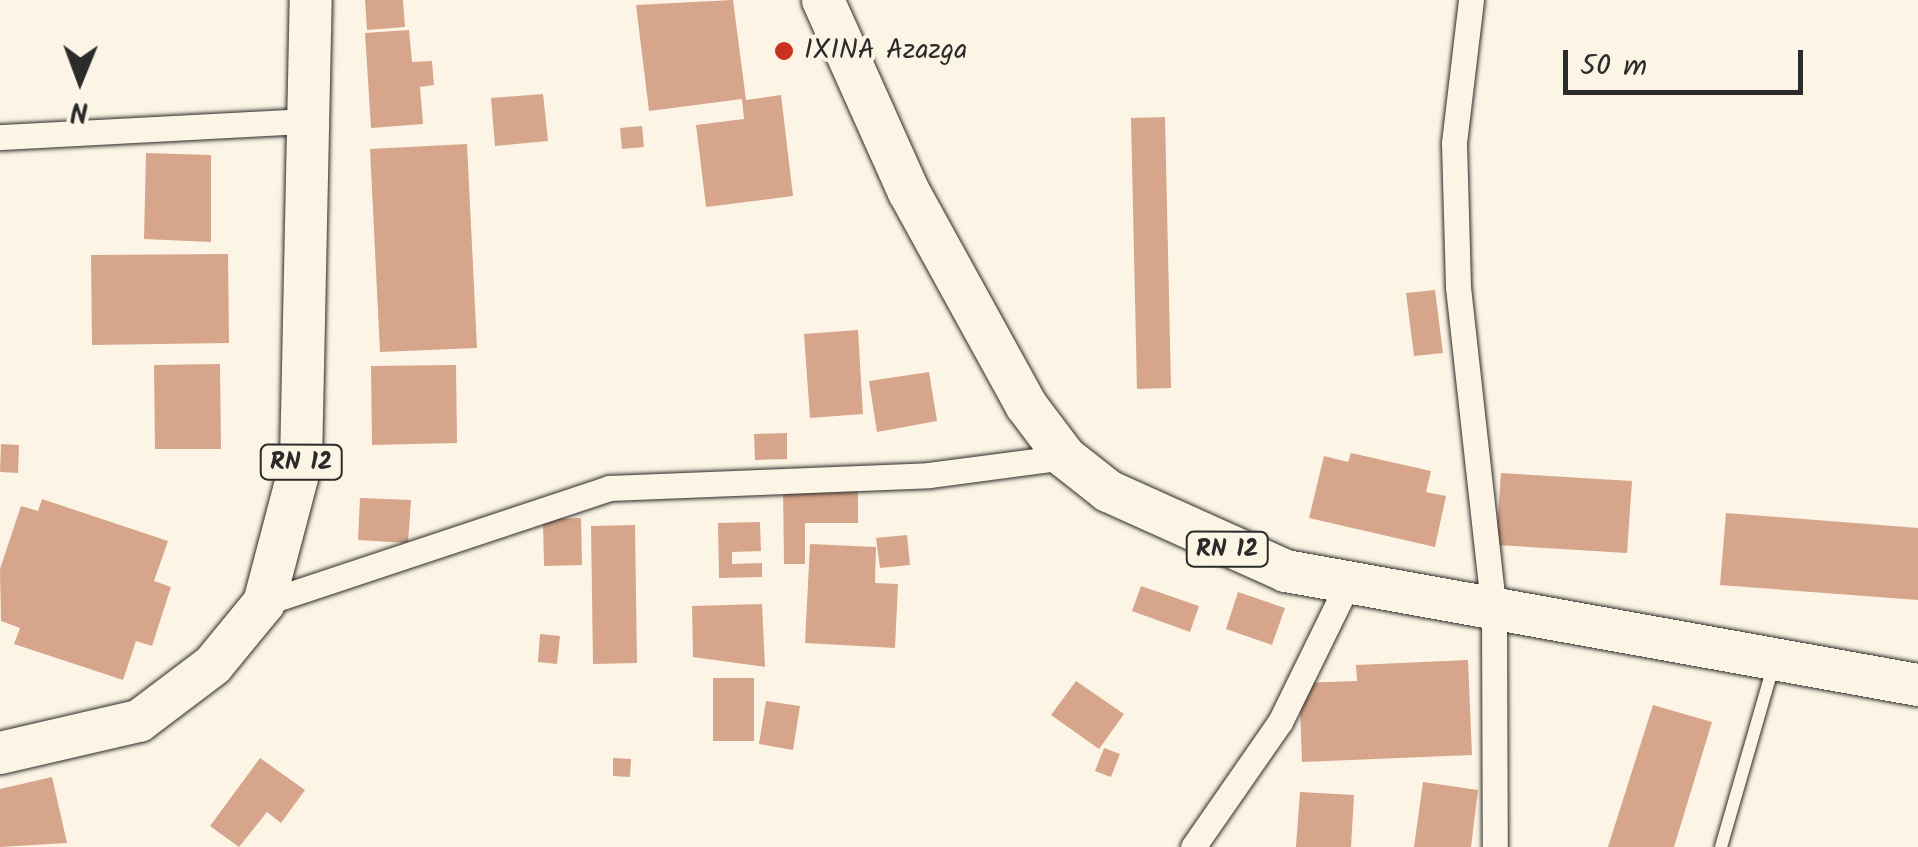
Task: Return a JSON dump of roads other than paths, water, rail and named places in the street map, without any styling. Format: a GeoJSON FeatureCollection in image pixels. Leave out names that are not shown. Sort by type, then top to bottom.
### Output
{"type":"FeatureCollection","features":[{"type":"Feature","properties":{"kind":"main road","name":"RN 12"},"geometry":{"type":"LineString","coordinates":[[0,753],[139,721],[213,665],[264,604],[301,463],[311,0]]}},
{"type":"Feature","properties":{"kind":"main road","name":"RN 12"},"geometry":{"type":"LineString","coordinates":[[823,0],[908,192],[1026,405],[1066,457],[1124,501],[1215,544],[1348,583],[1918,685]]}},
{"type":"Feature","properties":{"kind":"street"},"geometry":{"type":"LineString","coordinates":[[1471,0],[1454,143],[1458,287],[1494,612],[1496,847]]}},
{"type":"Feature","properties":{"kind":"street"},"geometry":{"type":"LineString","coordinates":[[0,137],[310,121]]}},
{"type":"Feature","properties":{"kind":"street"},"geometry":{"type":"LineString","coordinates":[[264,604],[609,488],[929,475],[1066,457]]}},
{"type":"Feature","properties":{"kind":"street"},"geometry":{"type":"LineString","coordinates":[[1192,847],[1280,722],[1348,583]]}},
{"type":"Feature","properties":{"kind":"lane"},"geometry":{"type":"LineString","coordinates":[[1721,847],[1775,661]]}},
{"type":"Feature","properties":{"kind":"place","name":"IXINA Azazga"},"geometry":{"type":"Point","coordinates":[784,51]}}]}
